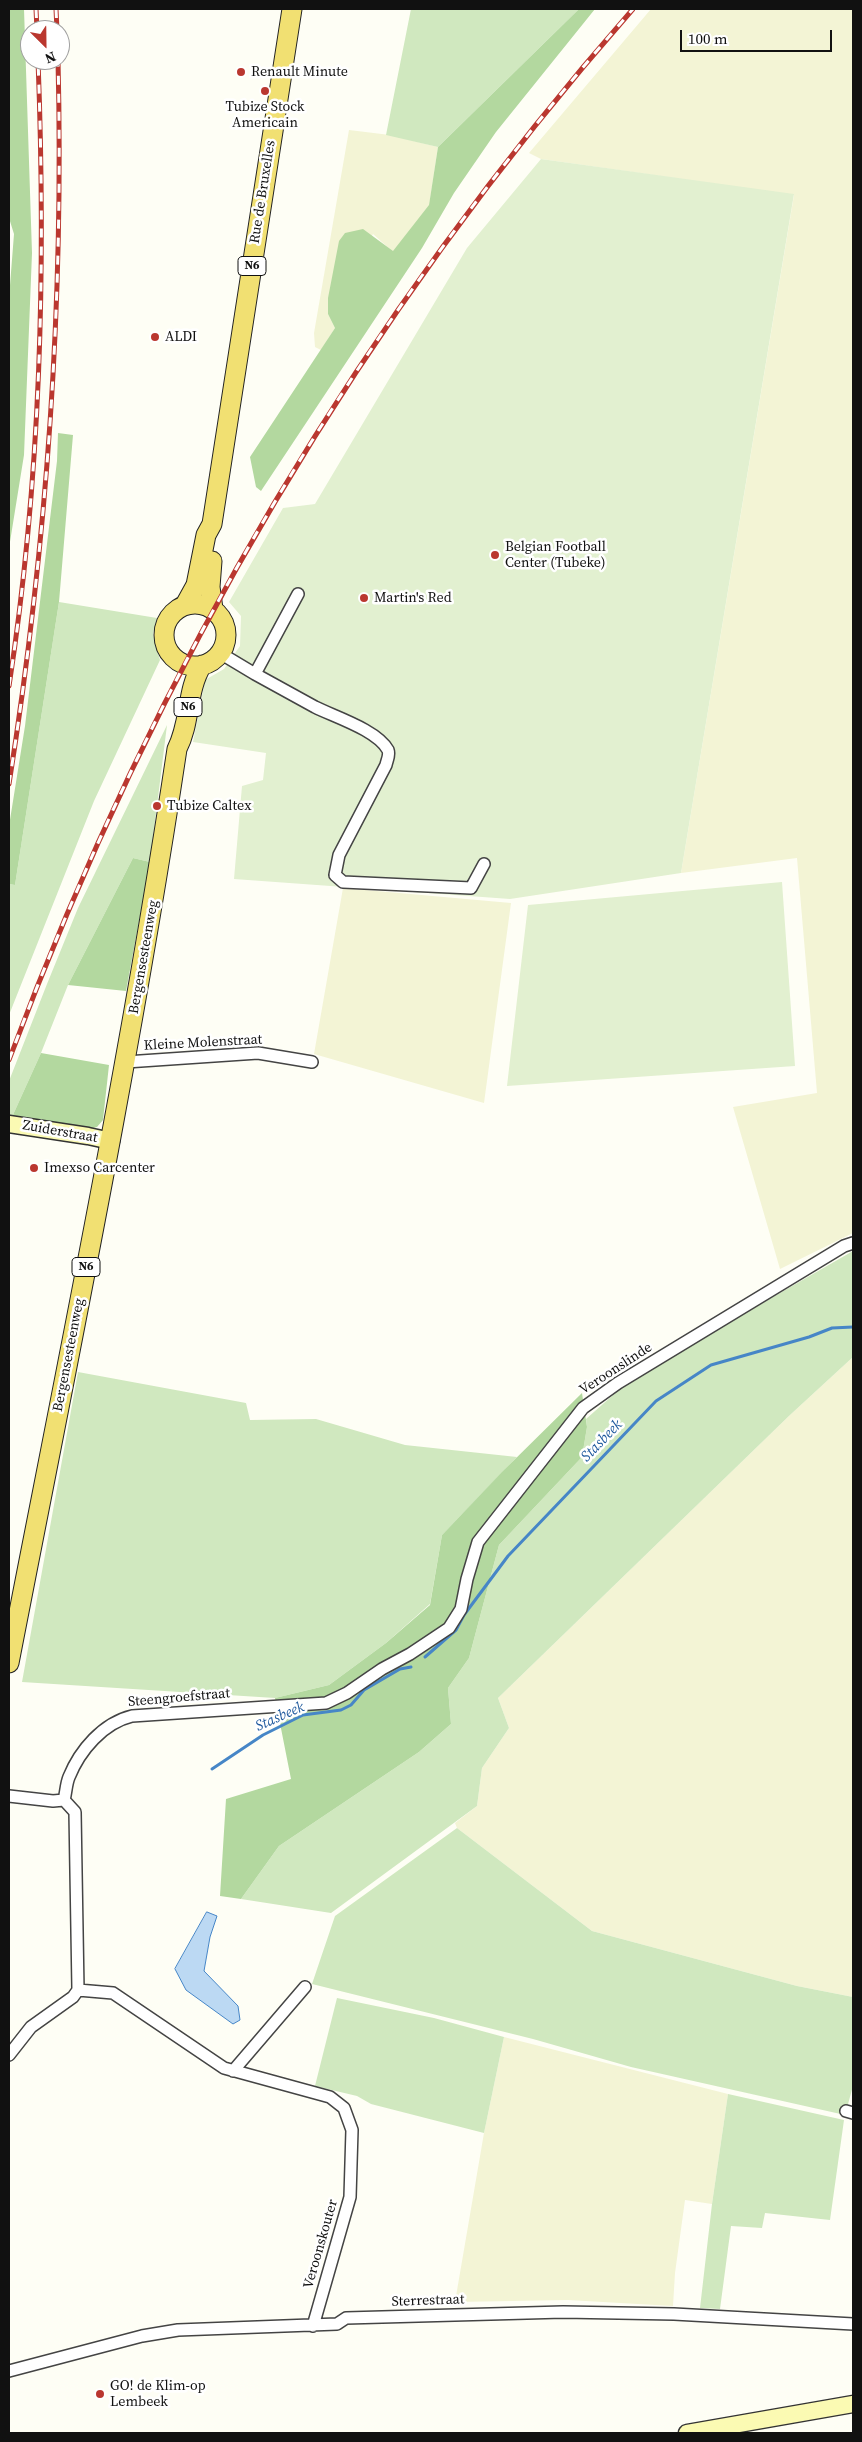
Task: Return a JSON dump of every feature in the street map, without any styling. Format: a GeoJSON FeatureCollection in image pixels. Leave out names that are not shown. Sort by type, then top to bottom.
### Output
{"type":"FeatureCollection","features":[{"type":"Feature","properties":{"kind":"main road","name":"Rue de Bruxelles"},"geometry":{"type":"LineString","coordinates":[[180,662],[167,650],[164,632],[170,615],[186,605],[196,584],[206,535],[212,524],[292,9]]}},
{"type":"Feature","properties":{"kind":"main road","name":"Rue de Bruxelles"},"geometry":{"type":"LineString","coordinates":[[212,524],[216,536],[210,573],[213,609],[223,622],[226,630],[224,646],[220,653]]}},
{"type":"Feature","properties":{"kind":"main road"},"geometry":{"type":"LineString","coordinates":[[186,605],[204,605],[213,609]]}},
{"type":"Feature","properties":{"kind":"main road"},"geometry":{"type":"LineString","coordinates":[[180,662],[191,666],[202,666],[220,653]]}},
{"type":"Feature","properties":{"kind":"main road","name":"N6"},"geometry":{"type":"LineString","coordinates":[[177,749],[173,735],[180,685],[180,662]]}},
{"type":"Feature","properties":{"kind":"main road","name":"N6"},"geometry":{"type":"LineString","coordinates":[[177,749],[183,737],[192,686],[202,666]]}},
{"type":"Feature","properties":{"kind":"main road","name":"Bergensesteenweg"},"geometry":{"type":"LineString","coordinates":[[9,1663],[126,1062],[177,749]]}},
{"type":"Feature","properties":{"kind":"street"},"geometry":{"type":"LineString","coordinates":[[254,674],[298,594]]}},
{"type":"Feature","properties":{"kind":"street"},"geometry":{"type":"LineString","coordinates":[[220,653],[317,708],[356,726],[380,740],[388,750],[389,755],[386,765],[339,855],[335,875],[343,882],[471,888],[484,864]]}},
{"type":"Feature","properties":{"kind":"street","name":"Kleine Molenstraat"},"geometry":{"type":"LineString","coordinates":[[126,1062],[258,1053],[312,1062]]}},
{"type":"Feature","properties":{"kind":"street","name":"Zuiderstraat"},"geometry":{"type":"LineString","coordinates":[[9,1124],[111,1141]]}},
{"type":"Feature","properties":{"kind":"street","name":"Veroonslinde"},"geometry":{"type":"LineString","coordinates":[[410,1654],[449,1628],[462,1609],[467,1579],[478,1542],[583,1408],[618,1383],[844,1246],[853,1243]]}},
{"type":"Feature","properties":{"kind":"street","name":"Steengroefstraat"},"geometry":{"type":"LineString","coordinates":[[64,1800],[68,1777],[78,1761],[93,1738],[116,1720],[132,1716],[326,1703],[347,1693],[382,1668],[410,1654]]}},
{"type":"Feature","properties":{"kind":"street"},"geometry":{"type":"LineString","coordinates":[[9,1796],[53,1801],[64,1800],[75,1812],[78,1990],[72,1997],[31,2027],[9,2055]]}},
{"type":"Feature","properties":{"kind":"street"},"geometry":{"type":"LineString","coordinates":[[233,2071],[305,1987]]}},
{"type":"Feature","properties":{"kind":"street","name":"Veroonskouter"},"geometry":{"type":"LineString","coordinates":[[78,1990],[113,1993],[224,2068],[330,2097],[344,2108],[352,2130],[350,2197],[314,2326]]}},
{"type":"Feature","properties":{"kind":"street","name":"Sterrestraat"},"geometry":{"type":"LineString","coordinates":[[9,2370],[142,2336],[178,2330],[314,2326],[337,2324],[346,2318],[563,2312],[674,2314],[853,2324]]}},
{"type":"Feature","properties":{"kind":"street"},"geometry":{"type":"LineString","coordinates":[[688,2433],[853,2404]]}},
{"type":"Feature","properties":{"kind":"green space"},"geometry":{"type":"Polygon","coordinates":[[[9,9],[24,9],[24,20],[20,20],[20,70],[26,70],[32,253],[24,455],[9,548],[9,298],[14,234],[9,218],[9,9]]]}},
{"type":"Feature","properties":{"kind":"green space"},"geometry":{"type":"Polygon","coordinates":[[[411,9],[579,9],[438,147],[386,135],[411,9]]]}},
{"type":"Feature","properties":{"kind":"green space"},"geometry":{"type":"Polygon","coordinates":[[[579,9],[595,9],[496,132],[454,193],[422,248],[261,491],[256,487],[250,457],[335,328],[328,314],[328,298],[339,241],[345,233],[363,229],[393,251],[429,205],[438,147],[579,9]]]}},
{"type":"Feature","properties":{"kind":"green space"},"geometry":{"type":"Polygon","coordinates":[[[651,9],[853,9],[853,1233],[780,1269],[733,1107],[817,1093],[797,858],[681,873],[794,195],[541,159],[529,153],[651,9]]]}},
{"type":"Feature","properties":{"kind":"green space"},"geometry":{"type":"Polygon","coordinates":[[[349,130],[390,135],[438,147],[429,206],[393,252],[373,234],[328,314],[335,328],[321,350],[315,347],[314,333],[349,130]]]}},
{"type":"Feature","properties":{"kind":"green space","name":"Belgian Football Center (Tubeke)"},"geometry":{"type":"Polygon","coordinates":[[[541,159],[794,194],[681,873],[510,899],[234,879],[242,786],[263,780],[266,753],[193,742],[205,680],[224,669],[240,646],[241,616],[229,602],[283,508],[315,504],[467,248],[541,159]]]}},
{"type":"Feature","properties":{"kind":"green space"},"geometry":{"type":"Polygon","coordinates":[[[58,433],[73,435],[59,602],[15,885],[9,884],[9,826],[25,726],[57,461],[58,433]]]}},
{"type":"Feature","properties":{"kind":"green space"},"geometry":{"type":"Polygon","coordinates":[[[59,602],[157,618],[153,634],[160,660],[94,801],[9,1015],[9,884],[15,885],[59,602]]]}},
{"type":"Feature","properties":{"kind":"green space"},"geometry":{"type":"Polygon","coordinates":[[[167,725],[150,862],[133,858],[68,985],[41,1053],[12,1117],[9,1117],[9,1081],[47,984],[78,908],[167,725]]]}},
{"type":"Feature","properties":{"kind":"green space"},"geometry":{"type":"Polygon","coordinates":[[[133,858],[150,862],[126,991],[68,985],[133,858]]]}},
{"type":"Feature","properties":{"kind":"green space"},"geometry":{"type":"Polygon","coordinates":[[[782,882],[795,1066],[507,1086],[528,905],[782,882]]]}},
{"type":"Feature","properties":{"kind":"green space"},"geometry":{"type":"Polygon","coordinates":[[[343,888],[511,903],[484,1103],[314,1054],[343,888]]]}},
{"type":"Feature","properties":{"kind":"green space"},"geometry":{"type":"Polygon","coordinates":[[[41,1053],[109,1065],[103,1120],[97,1127],[85,1130],[12,1117],[41,1053]]]}},
{"type":"Feature","properties":{"kind":"green space"},"geometry":{"type":"Polygon","coordinates":[[[853,1251],[853,1357],[790,1415],[498,1698],[509,1728],[482,1768],[477,1806],[331,1913],[241,1899],[279,1846],[419,1752],[451,1724],[448,1688],[469,1658],[499,1545],[582,1457],[587,1427],[586,1419],[621,1388],[853,1251]]]}},
{"type":"Feature","properties":{"kind":"green space"},"geometry":{"type":"Polygon","coordinates":[[[853,1357],[853,1997],[797,1986],[592,1931],[457,1828],[455,1823],[477,1806],[482,1768],[509,1728],[498,1698],[790,1415],[853,1357]]]}},
{"type":"Feature","properties":{"kind":"green space"},"geometry":{"type":"Polygon","coordinates":[[[78,1372],[246,1403],[250,1420],[316,1419],[405,1445],[517,1457],[442,1535],[430,1604],[386,1643],[329,1685],[275,1698],[22,1682],[78,1372]]]}},
{"type":"Feature","properties":{"kind":"green space"},"geometry":{"type":"Polygon","coordinates":[[[582,1393],[587,1427],[582,1457],[499,1545],[469,1658],[448,1688],[451,1724],[419,1752],[279,1846],[241,1899],[220,1896],[226,1799],[291,1779],[275,1698],[329,1685],[386,1643],[430,1605],[442,1535],[502,1472],[582,1393]]]}},
{"type":"Feature","properties":{"kind":"green space"},"geometry":{"type":"Polygon","coordinates":[[[457,1828],[592,1931],[797,1986],[853,1997],[853,2086],[845,2115],[631,2067],[533,2039],[312,1984],[335,1916],[457,1828]]]}},
{"type":"Feature","properties":{"kind":"green space"},"geometry":{"type":"Polygon","coordinates":[[[337,1998],[434,2018],[504,2037],[484,2133],[371,2104],[357,2096],[315,2086],[337,1998]]]}},
{"type":"Feature","properties":{"kind":"green space"},"geometry":{"type":"Polygon","coordinates":[[[504,2037],[728,2094],[712,2204],[685,2200],[675,2273],[673,2306],[568,2300],[455,2302],[484,2133],[504,2037]]]}},
{"type":"Feature","properties":{"kind":"green space"},"geometry":{"type":"Polygon","coordinates":[[[728,2094],[844,2120],[830,2220],[765,2213],[762,2228],[731,2226],[720,2309],[700,2308],[712,2204],[728,2094]]]}},
{"type":"Feature","properties":{"kind":"water"},"geometry":{"type":"Polygon","coordinates":[[[207,1912],[217,1916],[210,1937],[204,1971],[238,2006],[240,2020],[233,2024],[186,1990],[175,1969],[207,1912]]]}},
{"type":"Feature","properties":{"kind":"waterway","name":"Stasbeek"},"geometry":{"type":"LineString","coordinates":[[425,1657],[456,1630],[464,1615],[508,1556],[656,1401],[711,1365],[809,1337],[832,1328],[853,1327]]}},
{"type":"Feature","properties":{"kind":"waterway","name":"Stasbeek"},"geometry":{"type":"LineString","coordinates":[[212,1769],[263,1735],[303,1715],[341,1710],[351,1705],[364,1690],[400,1669],[411,1667]]}},
{"type":"Feature","properties":{"kind":"railway"},"geometry":{"type":"LineString","coordinates":[[36,9],[37,20]]}},
{"type":"Feature","properties":{"kind":"railway"},"geometry":{"type":"LineString","coordinates":[[56,9],[57,20]]}},
{"type":"Feature","properties":{"kind":"railway"},"geometry":{"type":"LineString","coordinates":[[9,1060],[66,916],[129,776],[198,639],[273,506],[353,376],[440,250],[533,128],[633,9]]}},
{"type":"Feature","properties":{"kind":"railway"},"geometry":{"type":"LineString","coordinates":[[9,686],[28,530],[38,373],[41,295],[38,70]]}},
{"type":"Feature","properties":{"kind":"railway"},"geometry":{"type":"LineString","coordinates":[[9,784],[34,604],[50,423],[58,242],[58,70]]}},
{"type":"Feature","properties":{"kind":"place","name":"Renault Minute"},"geometry":{"type":"Point","coordinates":[241,72]}},
{"type":"Feature","properties":{"kind":"place","name":"Tubize Stock Americain"},"geometry":{"type":"Point","coordinates":[265,91]}},
{"type":"Feature","properties":{"kind":"place","name":"ALDI"},"geometry":{"type":"Point","coordinates":[155,337]}},
{"type":"Feature","properties":{"kind":"place","name":"Belgian Football Center (Tubeke)"},"geometry":{"type":"Point","coordinates":[495,555]}},
{"type":"Feature","properties":{"kind":"place","name":"Martin's Red"},"geometry":{"type":"Point","coordinates":[364,598]}},
{"type":"Feature","properties":{"kind":"place","name":"Tubize Caltex"},"geometry":{"type":"Point","coordinates":[157,806]}},
{"type":"Feature","properties":{"kind":"place","name":"Imexso Carcenter"},"geometry":{"type":"Point","coordinates":[34,1168]}},
{"type":"Feature","properties":{"kind":"place","name":"GO! de Klim-op Lembeek"},"geometry":{"type":"Point","coordinates":[100,2394]}}]}
